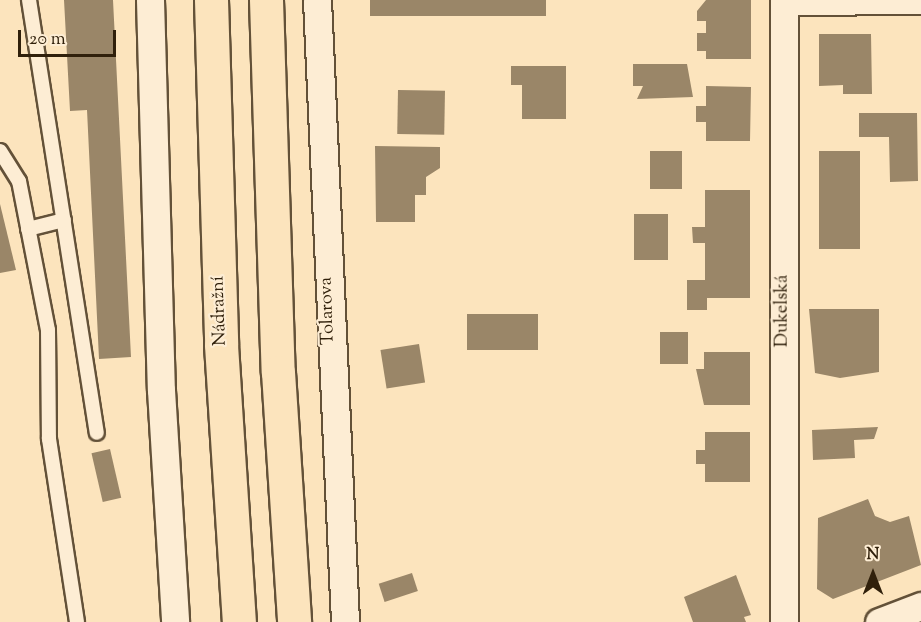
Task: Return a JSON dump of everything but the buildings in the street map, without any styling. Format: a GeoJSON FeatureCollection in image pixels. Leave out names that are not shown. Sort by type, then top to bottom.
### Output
{"type":"FeatureCollection","features":[{"type":"Feature","properties":{"kind":"main road","name":"Nádražní"},"geometry":{"type":"LineString","coordinates":[[211,0],[221,345],[239,622]]}},
{"type":"Feature","properties":{"kind":"main road"},"geometry":{"type":"LineString","coordinates":[[266,0],[278,372],[294,622]]}},
{"type":"Feature","properties":{"kind":"street"},"geometry":{"type":"LineString","coordinates":[[150,0],[161,390],[175,622]]}},
{"type":"Feature","properties":{"kind":"street","name":"Tolarova"},"geometry":{"type":"LineString","coordinates":[[317,0],[345,622]]}},
{"type":"Feature","properties":{"kind":"street"},"geometry":{"type":"LineString","coordinates":[[784,0],[921,0]]}},
{"type":"Feature","properties":{"kind":"street","name":"Dukelská"},"geometry":{"type":"LineString","coordinates":[[784,0],[784,622]]}},
{"type":"Feature","properties":{"kind":"street"},"geometry":{"type":"LineString","coordinates":[[879,622],[921,606]]}},
{"type":"Feature","properties":{"kind":"lane"},"geometry":{"type":"LineString","coordinates":[[29,0],[97,433]]}},
{"type":"Feature","properties":{"kind":"lane"},"geometry":{"type":"LineString","coordinates":[[0,150],[18,182],[48,330],[49,439],[77,622]]}},
{"type":"Feature","properties":{"kind":"lane"},"geometry":{"type":"LineString","coordinates":[[28,229],[64,220]]}}]}
